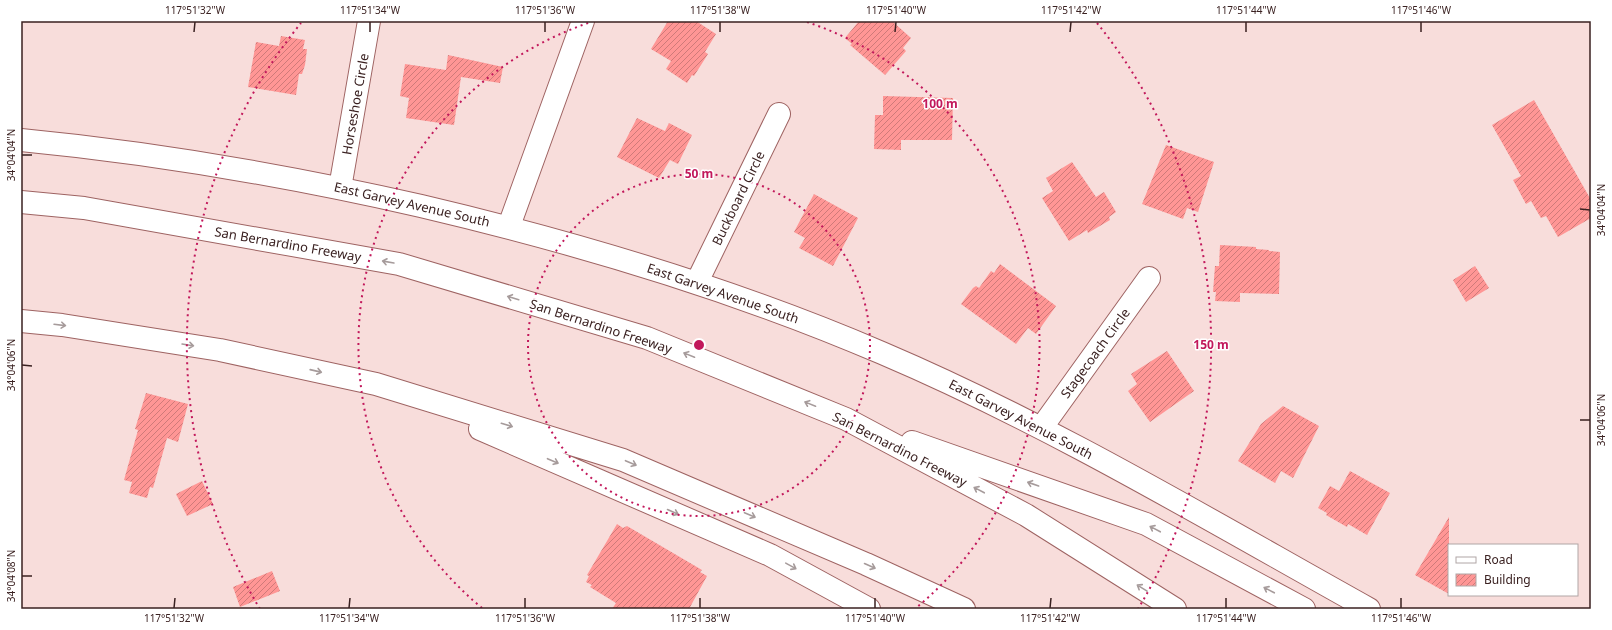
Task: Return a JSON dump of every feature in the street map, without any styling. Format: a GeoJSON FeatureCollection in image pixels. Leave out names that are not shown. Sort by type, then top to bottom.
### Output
{"type":"FeatureCollection","features":[{"type":"Feature","properties":{"kind":"main road","name":"Horseshoe Circle"},"geometry":{"type":"LineString","coordinates":[[340,188],[369,21]]}},
{"type":"Feature","properties":{"kind":"main road"},"geometry":{"type":"LineString","coordinates":[[509,226],[583,21]]}},
{"type":"Feature","properties":{"kind":"main road","name":"Buckboard Circle"},"geometry":{"type":"LineString","coordinates":[[697,282],[779,114]]}},
{"type":"Feature","properties":{"kind":"main road","name":"East Garvey Avenue South"},"geometry":{"type":"LineString","coordinates":[[21,140],[186,160],[340,188],[509,226],[697,282],[762,304],[883,353],[1042,427],[1369,609]]}},
{"type":"Feature","properties":{"kind":"main road","name":"San Bernardino Freeway"},"geometry":{"type":"LineString","coordinates":[[21,202],[84,208],[399,264],[647,338],[846,419],[1026,515],[1175,609]]}},
{"type":"Feature","properties":{"kind":"main road","name":"Stagecoach Circle"},"geometry":{"type":"LineString","coordinates":[[1042,427],[1149,278]]}},
{"type":"Feature","properties":{"kind":"main road"},"geometry":{"type":"LineString","coordinates":[[21,321],[62,325],[220,350],[376,384],[623,460],[866,564],[964,609]]}},
{"type":"Feature","properties":{"kind":"main road"},"geometry":{"type":"LineString","coordinates":[[376,384],[770,555],[869,609]]}},
{"type":"Feature","properties":{"kind":"main road"},"geometry":{"type":"LineString","coordinates":[[846,419],[1146,524],[1304,609]]}},
{"type":"Feature","properties":{"kind":"building"},"geometry":{"type":"Polygon","coordinates":[[[668,21],[696,21],[716,34],[705,52],[708,54],[694,76],[692,75],[687,83],[666,69],[671,61],[651,49],[668,21]]]}},
{"type":"Feature","properties":{"kind":"building"},"geometry":{"type":"Polygon","coordinates":[[[859,21],[892,21],[911,38],[903,48],[906,51],[885,75],[850,45],[852,44],[845,38],[859,21]]]}},
{"type":"Feature","properties":{"kind":"building"},"geometry":{"type":"Polygon","coordinates":[[[281,36],[305,40],[303,49],[307,49],[305,65],[302,74],[299,74],[296,95],[248,87],[256,42],[279,46],[281,36]]]}},
{"type":"Feature","properties":{"kind":"building"},"geometry":{"type":"Polygon","coordinates":[[[448,55],[503,67],[500,83],[461,77],[454,125],[406,118],[409,98],[400,96],[405,64],[446,70],[448,55]]]}},
{"type":"Feature","properties":{"kind":"building"},"geometry":{"type":"Polygon","coordinates":[[[883,96],[953,98],[952,140],[901,140],[901,150],[874,149],[875,115],[883,115],[883,96]]]}},
{"type":"Feature","properties":{"kind":"building"},"geometry":{"type":"Polygon","coordinates":[[[1534,100],[1591,200],[1591,218],[1558,237],[1546,216],[1541,218],[1531,201],[1526,204],[1513,180],[1521,176],[1492,125],[1534,100]]]}},
{"type":"Feature","properties":{"kind":"building"},"geometry":{"type":"Polygon","coordinates":[[[637,118],[665,131],[669,123],[692,135],[678,164],[670,160],[659,178],[617,157],[637,118]]]}},
{"type":"Feature","properties":{"kind":"building"},"geometry":{"type":"Polygon","coordinates":[[[1166,145],[1214,162],[1198,212],[1187,208],[1183,219],[1142,204],[1166,145]]]}},
{"type":"Feature","properties":{"kind":"building"},"geometry":{"type":"Polygon","coordinates":[[[1072,162],[1096,197],[1104,192],[1116,212],[1109,217],[1110,220],[1088,233],[1087,230],[1069,241],[1042,198],[1053,191],[1046,178],[1072,162]]]}},
{"type":"Feature","properties":{"kind":"building"},"geometry":{"type":"Polygon","coordinates":[[[814,194],[858,218],[833,266],[799,248],[805,238],[794,232],[814,194]]]}},
{"type":"Feature","properties":{"kind":"building"},"geometry":{"type":"Polygon","coordinates":[[[1220,245],[1256,247],[1256,249],[1280,252],[1279,294],[1240,293],[1240,302],[1215,301],[1216,292],[1213,292],[1215,266],[1219,266],[1220,245]]]}},
{"type":"Feature","properties":{"kind":"building"},"geometry":{"type":"Polygon","coordinates":[[[1000,264],[1056,306],[1036,334],[1028,328],[1016,344],[961,304],[973,288],[976,286],[979,288],[991,271],[994,273],[1000,264]]]}},
{"type":"Feature","properties":{"kind":"building"},"geometry":{"type":"Polygon","coordinates":[[[1475,266],[1489,288],[1466,302],[1453,280],[1475,266]]]}},
{"type":"Feature","properties":{"kind":"building"},"geometry":{"type":"Polygon","coordinates":[[[1167,351],[1194,391],[1150,422],[1128,391],[1137,384],[1131,374],[1167,351]]]}},
{"type":"Feature","properties":{"kind":"building"},"geometry":{"type":"Polygon","coordinates":[[[146,393],[188,404],[178,442],[167,438],[153,488],[150,487],[147,498],[129,493],[132,482],[124,480],[138,430],[135,429],[146,393]]]}},
{"type":"Feature","properties":{"kind":"building"},"geometry":{"type":"Polygon","coordinates":[[[1283,406],[1319,426],[1293,478],[1281,471],[1275,483],[1238,461],[1261,424],[1283,406]]]}},
{"type":"Feature","properties":{"kind":"building"},"geometry":{"type":"Polygon","coordinates":[[[1350,471],[1390,493],[1367,535],[1348,524],[1347,527],[1326,515],[1327,513],[1318,508],[1330,486],[1339,491],[1350,471]]]}},
{"type":"Feature","properties":{"kind":"building"},"geometry":{"type":"Polygon","coordinates":[[[202,481],[213,504],[187,516],[176,494],[202,481]]]}},
{"type":"Feature","properties":{"kind":"building"},"geometry":{"type":"Polygon","coordinates":[[[1449,517],[1448,593],[1415,575],[1449,517]]]}},
{"type":"Feature","properties":{"kind":"building"},"geometry":{"type":"Polygon","coordinates":[[[617,524],[623,528],[627,526],[702,570],[700,572],[707,576],[689,609],[612,609],[616,603],[590,587],[592,585],[586,582],[589,576],[587,575],[617,524]]]}},
{"type":"Feature","properties":{"kind":"building"},"geometry":{"type":"Polygon","coordinates":[[[272,571],[280,591],[240,607],[233,587],[272,571]]]}}]}
